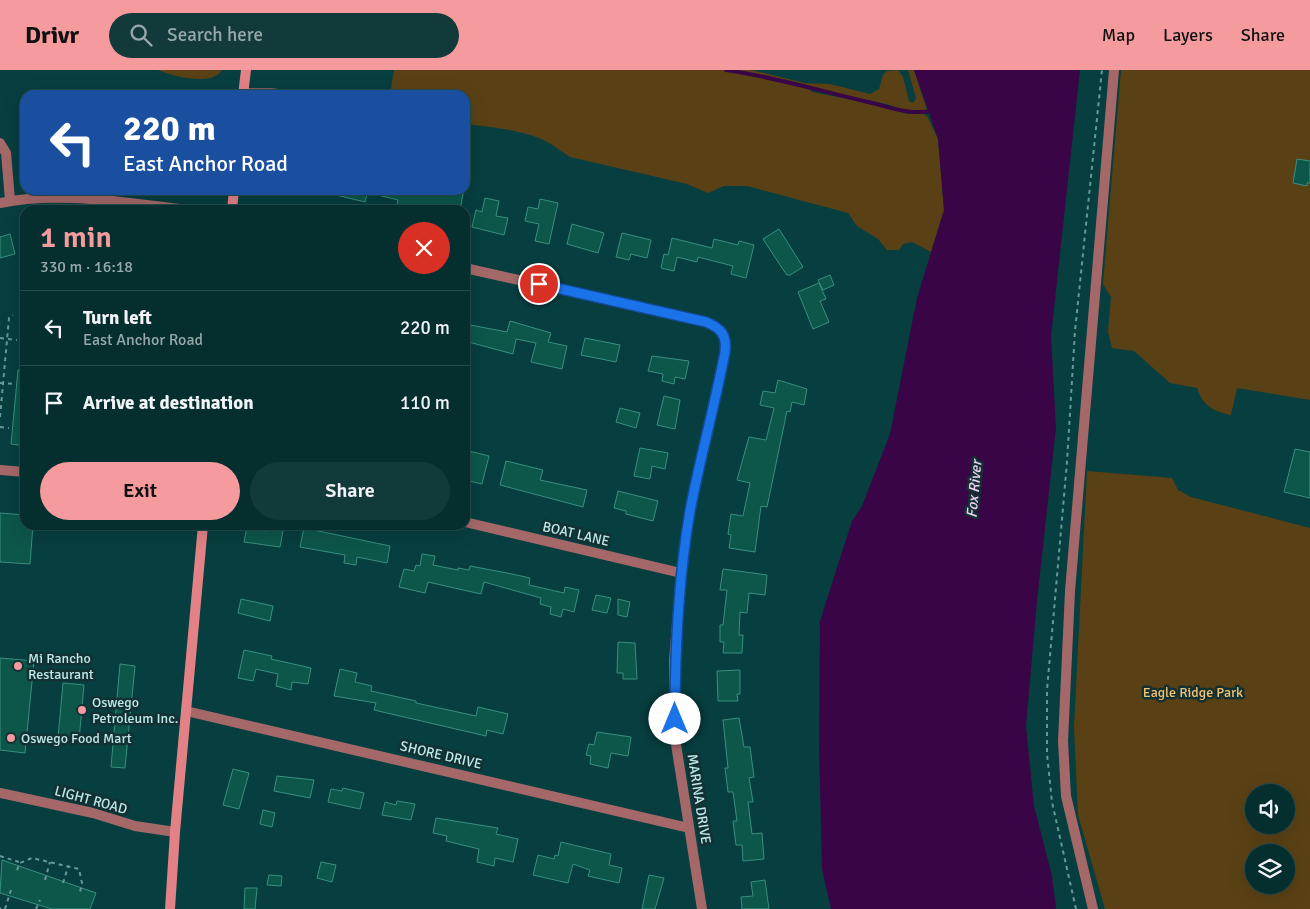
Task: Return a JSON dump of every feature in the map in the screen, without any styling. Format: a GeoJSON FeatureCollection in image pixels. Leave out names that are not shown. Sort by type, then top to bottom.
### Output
{"type":"FeatureCollection","features":[{"type":"Feature","properties":{"kind":"main road"},"geometry":{"type":"LineString","coordinates":[[243,90],[246,70]]}},
{"type":"Feature","properties":{"kind":"main road"},"geometry":{"type":"LineString","coordinates":[[170,909],[175,832],[203,530]]}},
{"type":"Feature","properties":{"kind":"street"},"geometry":{"type":"LineString","coordinates":[[1093,909],[1066,796],[1063,741],[1070,591],[1114,70]]}},
{"type":"Feature","properties":{"kind":"street"},"geometry":{"type":"LineString","coordinates":[[0,142],[6,153],[5,202],[58,198],[143,205]]}},
{"type":"Feature","properties":{"kind":"street","name":"MARINA DRIVE"},"geometry":{"type":"LineString","coordinates":[[470,269],[706,322],[720,329],[726,337],[725,352],[690,511],[681,573],[674,661],[675,738],[702,909]]}},
{"type":"Feature","properties":{"kind":"street"},"geometry":{"type":"LineString","coordinates":[[0,470],[20,472]]}},
{"type":"Feature","properties":{"kind":"street","name":"BOAT LANE"},"geometry":{"type":"LineString","coordinates":[[470,523],[681,573]]}},
{"type":"Feature","properties":{"kind":"street","name":"SHORE DRIVE"},"geometry":{"type":"LineString","coordinates":[[186,711],[689,828]]}},
{"type":"Feature","properties":{"kind":"street","name":"LIGHT ROAD"},"geometry":{"type":"LineString","coordinates":[[0,793],[93,813],[135,826],[175,832]]}},
{"type":"Feature","properties":{"kind":"path"},"geometry":{"type":"LineString","coordinates":[[0,417],[7,339],[10,317],[13,315]]}},
{"type":"Feature","properties":{"kind":"path"},"geometry":{"type":"LineString","coordinates":[[0,338],[17,340]]}},
{"type":"Feature","properties":{"kind":"path"},"geometry":{"type":"LineString","coordinates":[[2,383],[15,384]]}},
{"type":"Feature","properties":{"kind":"path"},"geometry":{"type":"LineString","coordinates":[[0,427],[9,428]]}},
{"type":"Feature","properties":{"kind":"path"},"geometry":{"type":"LineString","coordinates":[[0,856],[20,863],[32,858],[79,869],[82,884],[80,892]]}},
{"type":"Feature","properties":{"kind":"path"},"geometry":{"type":"LineString","coordinates":[[45,880],[50,862]]}},
{"type":"Feature","properties":{"kind":"path"},"geometry":{"type":"LineString","coordinates":[[17,870],[20,863]]}},
{"type":"Feature","properties":{"kind":"path"},"geometry":{"type":"LineString","coordinates":[[63,883],[68,866]]}},
{"type":"Feature","properties":{"kind":"path"},"geometry":{"type":"LineString","coordinates":[[2,909],[11,890]]}},
{"type":"Feature","properties":{"kind":"path"},"geometry":{"type":"LineString","coordinates":[[36,909],[40,900]]}},
{"type":"Feature","properties":{"kind":"green space"},"geometry":{"type":"Polygon","coordinates":[[[158,70],[222,70],[210,78],[192,79],[158,70]]]}},
{"type":"Feature","properties":{"kind":"green space"},"geometry":{"type":"Polygon","coordinates":[[[394,70],[752,70],[805,83],[830,84],[870,94],[879,89],[883,75],[887,71],[898,70],[903,77],[909,101],[913,103],[916,98],[908,70],[914,70],[927,110],[911,112],[886,104],[807,87],[812,92],[863,102],[908,114],[922,113],[927,116],[938,139],[944,210],[931,252],[912,242],[903,244],[899,250],[887,250],[878,239],[857,226],[848,213],[747,186],[724,186],[708,193],[687,184],[570,157],[550,144],[529,135],[470,125],[470,90],[391,90],[394,70]]]}},
{"type":"Feature","properties":{"kind":"green space"},"geometry":{"type":"Polygon","coordinates":[[[1121,70],[1310,70],[1310,400],[1237,388],[1231,415],[1210,407],[1202,399],[1197,388],[1170,383],[1134,351],[1112,348],[1108,332],[1111,297],[1103,284],[1121,70]]]}},
{"type":"Feature","properties":{"kind":"green space","name":"Eagle Ridge Park"},"geometry":{"type":"Polygon","coordinates":[[[1087,471],[1172,478],[1178,490],[1191,497],[1310,528],[1310,909],[1105,909],[1078,815],[1074,727],[1087,471]]]}},
{"type":"Feature","properties":{"kind":"water","name":"Fox River"},"geometry":{"type":"Polygon","coordinates":[[[914,70],[1080,70],[1051,336],[1056,428],[1037,601],[1026,726],[1034,806],[1052,876],[1056,909],[831,909],[822,869],[819,747],[820,621],[852,521],[862,506],[890,434],[917,298],[944,210],[938,139],[914,70]]]}},
{"type":"Feature","properties":{"kind":"building"},"geometry":{"type":"Polygon","coordinates":[[[1297,159],[1310,161],[1310,183],[1307,183],[1307,186],[1293,183],[1297,159]]]}},
{"type":"Feature","properties":{"kind":"building"},"geometry":{"type":"Polygon","coordinates":[[[336,195],[367,195],[365,202],[336,195]]]}},
{"type":"Feature","properties":{"kind":"building"},"geometry":{"type":"Polygon","coordinates":[[[378,195],[463,195],[461,205],[397,205],[398,200],[378,195]]]}},
{"type":"Feature","properties":{"kind":"building"},"geometry":{"type":"Polygon","coordinates":[[[485,198],[499,201],[496,216],[508,218],[504,235],[472,227],[476,210],[482,212],[485,198]]]}},
{"type":"Feature","properties":{"kind":"building"},"geometry":{"type":"Polygon","coordinates":[[[540,199],[558,203],[549,244],[535,241],[539,224],[525,221],[528,207],[538,209],[540,199]]]}},
{"type":"Feature","properties":{"kind":"building"},"geometry":{"type":"Polygon","coordinates":[[[572,224],[604,233],[598,253],[567,244],[572,224]]]}},
{"type":"Feature","properties":{"kind":"building"},"geometry":{"type":"Polygon","coordinates":[[[779,229],[803,267],[790,275],[787,275],[763,239],[779,229]]]}},
{"type":"Feature","properties":{"kind":"building"},"geometry":{"type":"Polygon","coordinates":[[[622,233],[651,240],[647,258],[631,254],[629,260],[616,257],[622,233]]]}},
{"type":"Feature","properties":{"kind":"building"},"geometry":{"type":"Polygon","coordinates":[[[10,234],[15,254],[0,258],[0,237],[10,234]]]}},
{"type":"Feature","properties":{"kind":"building"},"geometry":{"type":"Polygon","coordinates":[[[672,238],[712,248],[714,239],[738,245],[739,241],[754,245],[746,278],[731,274],[733,266],[698,257],[697,262],[677,257],[674,271],[661,268],[664,254],[668,255],[672,238]]]}},
{"type":"Feature","properties":{"kind":"building"},"geometry":{"type":"Polygon","coordinates":[[[830,275],[834,285],[823,290],[818,280],[830,275]]]}},
{"type":"Feature","properties":{"kind":"building"},"geometry":{"type":"Polygon","coordinates":[[[819,283],[826,299],[820,301],[829,322],[813,329],[798,292],[819,283]]]}},
{"type":"Feature","properties":{"kind":"building"},"geometry":{"type":"Polygon","coordinates":[[[510,321],[551,333],[548,342],[567,346],[562,369],[531,362],[536,343],[516,339],[513,354],[470,342],[470,325],[507,332],[510,321]]]}},
{"type":"Feature","properties":{"kind":"building"},"geometry":{"type":"Polygon","coordinates":[[[585,338],[620,345],[616,362],[581,355],[585,338]]]}},
{"type":"Feature","properties":{"kind":"building"},"geometry":{"type":"Polygon","coordinates":[[[652,356],[689,361],[685,379],[675,377],[674,384],[662,381],[663,374],[648,371],[652,356]]]}},
{"type":"Feature","properties":{"kind":"building"},"geometry":{"type":"Polygon","coordinates":[[[18,370],[20,370],[20,445],[11,444],[18,370]]]}},
{"type":"Feature","properties":{"kind":"building"},"geometry":{"type":"Polygon","coordinates":[[[778,380],[807,389],[804,405],[792,402],[790,412],[787,411],[767,507],[761,506],[755,552],[729,548],[731,535],[728,534],[731,514],[743,516],[750,483],[737,480],[749,437],[766,440],[774,408],[760,405],[763,391],[775,393],[778,380]]]}},
{"type":"Feature","properties":{"kind":"building"},"geometry":{"type":"Polygon","coordinates":[[[664,396],[680,400],[675,429],[657,425],[664,396]]]}},
{"type":"Feature","properties":{"kind":"building"},"geometry":{"type":"Polygon","coordinates":[[[620,408],[640,413],[636,428],[616,422],[620,408]]]}},
{"type":"Feature","properties":{"kind":"building"},"geometry":{"type":"Polygon","coordinates":[[[640,448],[668,453],[665,469],[652,466],[650,479],[634,476],[640,448]]]}},
{"type":"Feature","properties":{"kind":"building"},"geometry":{"type":"Polygon","coordinates":[[[1295,449],[1310,452],[1310,498],[1284,492],[1295,449]]]}},
{"type":"Feature","properties":{"kind":"building"},"geometry":{"type":"Polygon","coordinates":[[[470,451],[489,456],[482,484],[470,481],[470,451]]]}},
{"type":"Feature","properties":{"kind":"building"},"geometry":{"type":"Polygon","coordinates":[[[506,461],[543,470],[540,480],[587,490],[583,507],[500,485],[506,461]]]}},
{"type":"Feature","properties":{"kind":"building"},"geometry":{"type":"Polygon","coordinates":[[[618,491],[658,501],[653,521],[626,514],[626,511],[614,508],[618,491]]]}},
{"type":"Feature","properties":{"kind":"building"},"geometry":{"type":"Polygon","coordinates":[[[0,513],[20,515],[20,530],[33,530],[30,564],[0,562],[0,513]]]}},
{"type":"Feature","properties":{"kind":"building"},"geometry":{"type":"Polygon","coordinates":[[[246,530],[283,530],[280,547],[244,542],[246,530]]]}},
{"type":"Feature","properties":{"kind":"building"},"geometry":{"type":"Polygon","coordinates":[[[304,530],[314,530],[390,546],[387,563],[357,557],[356,565],[344,563],[345,555],[300,547],[304,530]]]}},
{"type":"Feature","properties":{"kind":"building"},"geometry":{"type":"Polygon","coordinates":[[[422,554],[435,556],[433,565],[458,570],[458,568],[469,570],[470,566],[512,574],[530,578],[529,585],[564,593],[565,587],[579,590],[574,612],[563,609],[561,617],[550,614],[551,607],[540,604],[541,598],[484,582],[481,594],[428,582],[425,593],[399,587],[404,569],[414,571],[416,565],[420,566],[422,554]]]}},
{"type":"Feature","properties":{"kind":"building"},"geometry":{"type":"Polygon","coordinates":[[[723,569],[767,575],[765,595],[749,593],[747,613],[740,612],[739,635],[743,635],[742,653],[723,653],[724,642],[720,642],[720,625],[723,625],[727,590],[720,590],[723,569]]]}},
{"type":"Feature","properties":{"kind":"building"},"geometry":{"type":"Polygon","coordinates":[[[596,595],[611,598],[607,613],[592,610],[596,595]]]}},
{"type":"Feature","properties":{"kind":"building"},"geometry":{"type":"Polygon","coordinates":[[[241,599],[273,606],[270,621],[238,613],[241,599]]]}},
{"type":"Feature","properties":{"kind":"building"},"geometry":{"type":"Polygon","coordinates":[[[618,599],[630,602],[627,617],[618,615],[618,599]]]}},
{"type":"Feature","properties":{"kind":"building"},"geometry":{"type":"Polygon","coordinates":[[[618,642],[635,643],[637,679],[623,679],[623,673],[617,673],[618,642]]]}},
{"type":"Feature","properties":{"kind":"building"},"geometry":{"type":"Polygon","coordinates":[[[244,650],[272,656],[271,659],[311,668],[308,684],[292,682],[291,690],[276,686],[278,674],[256,669],[253,681],[238,678],[244,650]]]}},
{"type":"Feature","properties":{"kind":"building"},"geometry":{"type":"Polygon","coordinates":[[[0,658],[34,661],[25,753],[0,750],[0,658]]]}},
{"type":"Feature","properties":{"kind":"building"},"geometry":{"type":"Polygon","coordinates":[[[120,664],[135,666],[125,768],[111,767],[120,664]]]}},
{"type":"Feature","properties":{"kind":"building"},"geometry":{"type":"Polygon","coordinates":[[[340,669],[357,673],[355,682],[372,686],[371,691],[476,716],[478,707],[508,714],[503,734],[487,730],[486,736],[374,710],[376,703],[334,696],[340,669]]]}},
{"type":"Feature","properties":{"kind":"building"},"geometry":{"type":"Polygon","coordinates":[[[740,670],[740,694],[737,694],[738,701],[718,701],[717,671],[740,670]]]}},
{"type":"Feature","properties":{"kind":"building"},"geometry":{"type":"Polygon","coordinates":[[[63,683],[84,685],[79,740],[58,738],[63,683]]]}},
{"type":"Feature","properties":{"kind":"building"},"geometry":{"type":"Polygon","coordinates":[[[739,718],[744,747],[750,747],[754,777],[749,778],[753,802],[748,802],[752,834],[762,833],[764,859],[743,861],[742,845],[736,845],[733,821],[737,821],[733,792],[728,792],[725,768],[728,768],[723,720],[739,718]]]}},
{"type":"Feature","properties":{"kind":"building"},"geometry":{"type":"Polygon","coordinates":[[[597,732],[631,737],[628,756],[611,753],[608,768],[590,764],[591,756],[586,755],[589,744],[594,745],[597,732]]]}},
{"type":"Feature","properties":{"kind":"building"},"geometry":{"type":"Polygon","coordinates":[[[233,769],[249,773],[239,809],[223,805],[233,769]]]}},
{"type":"Feature","properties":{"kind":"building"},"geometry":{"type":"Polygon","coordinates":[[[277,776],[314,780],[310,798],[274,791],[277,776]]]}},
{"type":"Feature","properties":{"kind":"building"},"geometry":{"type":"Polygon","coordinates":[[[343,788],[364,793],[360,809],[328,802],[331,789],[342,791],[343,788]]]}},
{"type":"Feature","properties":{"kind":"building"},"geometry":{"type":"Polygon","coordinates":[[[397,801],[415,804],[411,820],[382,815],[385,802],[396,805],[397,801]]]}},
{"type":"Feature","properties":{"kind":"building"},"geometry":{"type":"Polygon","coordinates":[[[263,810],[275,813],[272,827],[260,824],[263,810]]]}},
{"type":"Feature","properties":{"kind":"building"},"geometry":{"type":"Polygon","coordinates":[[[436,818],[498,828],[496,834],[518,839],[513,862],[495,858],[494,866],[477,862],[479,849],[446,841],[447,836],[433,833],[436,818]]]}},
{"type":"Feature","properties":{"kind":"building"},"geometry":{"type":"Polygon","coordinates":[[[561,842],[611,854],[609,865],[622,868],[619,883],[588,876],[590,870],[573,864],[568,883],[533,875],[538,855],[554,859],[555,855],[558,856],[561,842]]]}},
{"type":"Feature","properties":{"kind":"building"},"geometry":{"type":"Polygon","coordinates":[[[2,860],[96,893],[90,909],[52,909],[0,893],[2,860]]]}},
{"type":"Feature","properties":{"kind":"building"},"geometry":{"type":"Polygon","coordinates":[[[321,862],[336,865],[332,882],[317,878],[321,862]]]}},
{"type":"Feature","properties":{"kind":"building"},"geometry":{"type":"Polygon","coordinates":[[[269,875],[282,876],[281,886],[267,885],[269,875]]]}},
{"type":"Feature","properties":{"kind":"building"},"geometry":{"type":"Polygon","coordinates":[[[649,875],[664,878],[655,909],[642,909],[649,875]]]}},
{"type":"Feature","properties":{"kind":"building"},"geometry":{"type":"Polygon","coordinates":[[[765,880],[769,909],[742,909],[741,897],[753,896],[751,882],[765,880]]]}},
{"type":"Feature","properties":{"kind":"building"},"geometry":{"type":"Polygon","coordinates":[[[245,888],[257,888],[255,909],[244,909],[245,888]]]}},
{"type":"Feature","properties":{"kind":"waterway"},"geometry":{"type":"LineString","coordinates":[[726,70],[780,80],[899,110],[931,111]]}},
{"type":"Feature","properties":{"kind":"place","name":"Mi Rancho Restaurant"},"geometry":{"type":"Point","coordinates":[18,666]}},
{"type":"Feature","properties":{"kind":"place","name":"Oswego Petroleum Inc."},"geometry":{"type":"Point","coordinates":[82,710]}},
{"type":"Feature","properties":{"kind":"place","name":"Oswego Food Mart"},"geometry":{"type":"Point","coordinates":[11,738]}},
{"type":"Feature","properties":{"kind":"route"},"geometry":{"type":"LineString","coordinates":[[539,284],[706,322],[720,329],[726,337],[725,352],[690,511],[681,573],[674,661],[675,719]]}}]}
